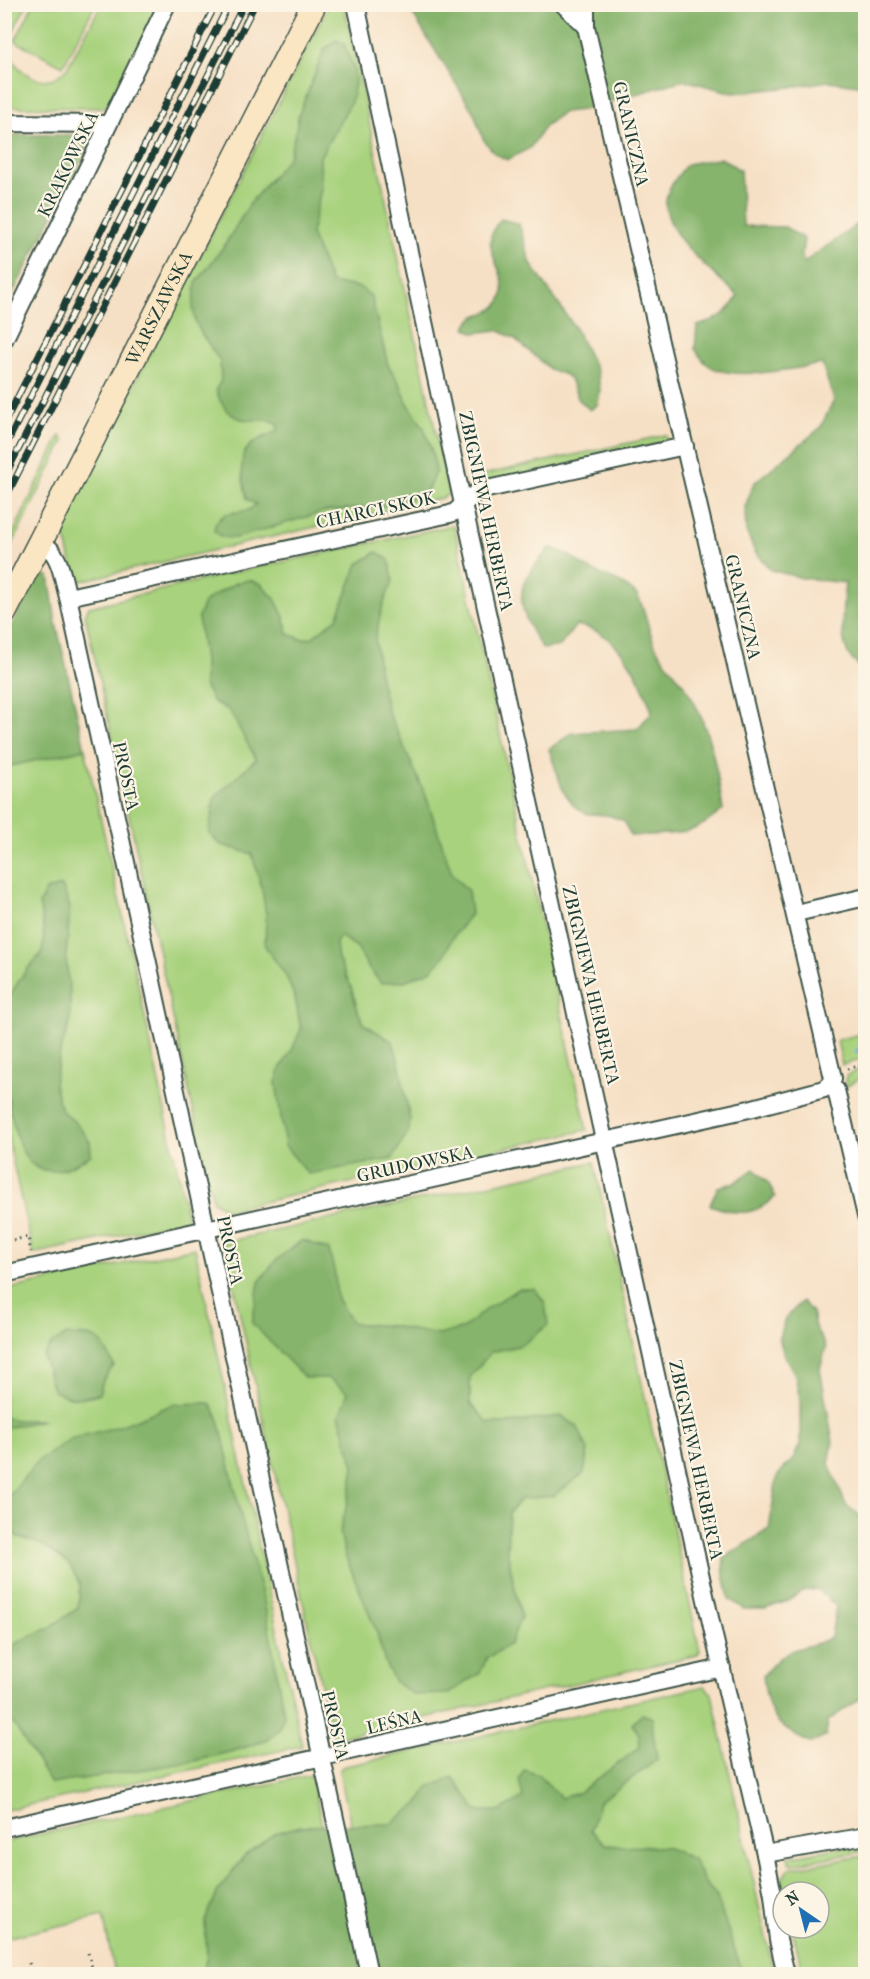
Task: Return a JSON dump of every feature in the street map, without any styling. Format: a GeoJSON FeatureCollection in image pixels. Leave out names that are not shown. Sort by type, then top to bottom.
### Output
{"type":"FeatureCollection","features":[{"type":"Feature","properties":{"kind":"street","name":"KRAKOWSKA"},"geometry":{"type":"LineString","coordinates":[[4,340],[167,4]]}},
{"type":"Feature","properties":{"kind":"street","name":"WARSZAWSKA"},"geometry":{"type":"LineString","coordinates":[[4,613],[314,4]]}},
{"type":"Feature","properties":{"kind":"street","name":"ZBIGNIEWA HERBERTA"},"geometry":{"type":"LineString","coordinates":[[356,4],[463,504],[765,1854],[773,1894],[778,1940],[786,1974]]}},
{"type":"Feature","properties":{"kind":"street"},"geometry":{"type":"LineString","coordinates":[[563,4],[586,27]]}},
{"type":"Feature","properties":{"kind":"street","name":"GRANICZNA"},"geometry":{"type":"LineString","coordinates":[[586,4],[586,27],[795,913],[833,1078],[831,1084],[836,1090],[866,1216]]}},
{"type":"Feature","properties":{"kind":"street"},"geometry":{"type":"LineString","coordinates":[[4,123],[108,124]]}},
{"type":"Feature","properties":{"kind":"street","name":"CHARCI SKOK"},"geometry":{"type":"LineString","coordinates":[[68,597],[450,514],[478,490],[686,446]]}},
{"type":"Feature","properties":{"kind":"street","name":"PROSTA"},"geometry":{"type":"LineString","coordinates":[[41,542],[51,547],[57,557],[68,597],[369,1974]]}},
{"type":"Feature","properties":{"kind":"street"},"geometry":{"type":"LineString","coordinates":[[795,913],[866,897]]}},
{"type":"Feature","properties":{"kind":"street","name":"GRUDOWSKA"},"geometry":{"type":"LineString","coordinates":[[4,1274],[746,1110],[824,1089],[831,1084]]}},
{"type":"Feature","properties":{"kind":"street","name":"LEŚNA"},"geometry":{"type":"LineString","coordinates":[[4,1828],[722,1668]]}},
{"type":"Feature","properties":{"kind":"street"},"geometry":{"type":"LineString","coordinates":[[765,1854],[866,1836]]}},
{"type":"Feature","properties":{"kind":"path"},"geometry":{"type":"LineString","coordinates":[[842,1069],[866,1063]]}},
{"type":"Feature","properties":{"kind":"path"},"geometry":{"type":"LineString","coordinates":[[13,1240],[28,1237],[33,1259]]}},
{"type":"Feature","properties":{"kind":"path"},"geometry":{"type":"LineString","coordinates":[[88,1953],[93,1974]]}},
{"type":"Feature","properties":{"kind":"path"},"geometry":{"type":"LineString","coordinates":[[29,1963],[32,1974]]}},
{"type":"Feature","properties":{"kind":"green space"},"geometry":{"type":"Polygon","coordinates":[[[4,5],[27,5],[12,36],[11,55],[24,72],[43,80],[54,78],[66,70],[101,5],[163,5],[109,105],[102,108],[5,107],[4,5]]]}},
{"type":"Feature","properties":{"kind":"green space"},"geometry":{"type":"Polygon","coordinates":[[[33,5],[95,5],[63,66],[15,41],[33,5]]]}},
{"type":"Feature","properties":{"kind":"green space"},"geometry":{"type":"Polygon","coordinates":[[[329,5],[344,5],[449,494],[442,498],[76,582],[62,524],[329,5]]]}},
{"type":"Feature","properties":{"kind":"green space"},"geometry":{"type":"Polygon","coordinates":[[[407,5],[865,5],[865,91],[858,85],[829,81],[733,93],[684,80],[582,110],[564,112],[545,126],[530,148],[507,160],[494,153],[483,139],[474,113],[407,5]]]}},
{"type":"Feature","properties":{"kind":"green space"},"geometry":{"type":"Polygon","coordinates":[[[336,40],[344,44],[354,70],[355,83],[351,102],[320,157],[321,189],[311,234],[331,283],[359,287],[371,296],[388,365],[400,384],[407,402],[424,428],[436,470],[426,494],[385,506],[327,511],[235,538],[222,537],[214,531],[216,522],[226,514],[249,510],[256,504],[247,499],[242,475],[242,460],[245,453],[256,441],[278,430],[277,423],[274,422],[239,418],[228,412],[221,402],[216,389],[221,381],[220,361],[195,321],[193,306],[196,283],[224,246],[251,202],[289,157],[298,117],[324,50],[336,40]]]}},
{"type":"Feature","properties":{"kind":"green space"},"geometry":{"type":"Polygon","coordinates":[[[5,135],[81,135],[92,140],[5,308],[5,135]]]}},
{"type":"Feature","properties":{"kind":"green space"},"geometry":{"type":"Polygon","coordinates":[[[721,158],[740,170],[743,226],[785,227],[804,239],[803,263],[865,219],[865,668],[855,663],[845,643],[842,618],[845,583],[802,578],[771,570],[755,552],[746,531],[745,507],[754,483],[820,428],[834,400],[822,364],[762,373],[730,373],[717,370],[707,364],[695,349],[697,326],[721,316],[738,296],[682,241],[673,228],[666,201],[671,186],[687,164],[721,158]]]}},
{"type":"Feature","properties":{"kind":"green space"},"geometry":{"type":"Polygon","coordinates":[[[501,219],[519,224],[531,264],[575,328],[597,372],[600,389],[598,404],[590,410],[579,400],[570,379],[564,374],[552,371],[514,338],[497,330],[474,333],[466,328],[472,319],[495,307],[503,292],[503,282],[492,252],[491,241],[493,230],[501,219]]]}},
{"type":"Feature","properties":{"kind":"green space"},"geometry":{"type":"Polygon","coordinates":[[[666,435],[668,441],[482,485],[482,475],[666,435]]]}},
{"type":"Feature","properties":{"kind":"green space"},"geometry":{"type":"Polygon","coordinates":[[[60,436],[64,441],[5,559],[5,550],[60,436]]]}},
{"type":"Feature","properties":{"kind":"green space"},"geometry":{"type":"Polygon","coordinates":[[[454,525],[587,1130],[227,1210],[213,1201],[85,614],[89,607],[236,572],[454,525]]]}},
{"type":"Feature","properties":{"kind":"green space"},"geometry":{"type":"Polygon","coordinates":[[[549,548],[566,554],[589,569],[620,583],[637,595],[654,643],[694,702],[711,746],[723,810],[702,825],[679,833],[631,836],[624,821],[608,815],[588,814],[576,808],[563,791],[549,749],[572,733],[637,729],[652,712],[634,670],[615,645],[604,636],[576,625],[560,646],[543,649],[538,642],[525,616],[523,588],[528,575],[549,548]]]}},
{"type":"Feature","properties":{"kind":"green space"},"geometry":{"type":"Polygon","coordinates":[[[377,552],[389,560],[393,580],[382,608],[375,638],[380,679],[388,711],[426,796],[452,874],[468,891],[471,914],[451,940],[444,957],[430,971],[404,981],[381,983],[368,967],[357,947],[340,936],[336,943],[338,959],[364,1024],[393,1042],[410,1120],[407,1134],[392,1159],[308,1174],[285,1146],[276,1082],[281,1067],[292,1050],[301,1029],[295,998],[286,976],[265,946],[266,915],[262,889],[252,854],[219,844],[209,833],[214,798],[256,759],[229,710],[213,702],[204,685],[204,661],[198,617],[204,603],[211,597],[236,583],[249,580],[261,584],[275,599],[284,617],[288,634],[302,639],[311,638],[337,618],[358,564],[377,552]]]}},
{"type":"Feature","properties":{"kind":"green space"},"geometry":{"type":"Polygon","coordinates":[[[36,575],[49,576],[56,623],[85,749],[7,767],[4,763],[4,641],[36,575]]]}},
{"type":"Feature","properties":{"kind":"green space"},"geometry":{"type":"Polygon","coordinates":[[[85,749],[188,1220],[33,1254],[5,1126],[4,763],[7,767],[85,749]]]}},
{"type":"Feature","properties":{"kind":"green space"},"geometry":{"type":"Polygon","coordinates":[[[62,886],[70,907],[66,959],[70,993],[70,1023],[61,1048],[54,1084],[61,1110],[78,1125],[90,1142],[91,1155],[72,1166],[51,1171],[36,1167],[26,1157],[19,1141],[8,1097],[3,1030],[5,1008],[10,996],[43,948],[39,904],[46,890],[62,886]]]}},
{"type":"Feature","properties":{"kind":"green space"},"geometry":{"type":"Polygon","coordinates":[[[865,1033],[865,1058],[842,1065],[837,1040],[865,1033]]]}},
{"type":"Feature","properties":{"kind":"green space"},"geometry":{"type":"Polygon","coordinates":[[[865,1067],[865,1075],[846,1087],[847,1075],[865,1067]]]}},
{"type":"Feature","properties":{"kind":"green space"},"geometry":{"type":"Polygon","coordinates":[[[594,1162],[700,1651],[697,1655],[333,1739],[224,1242],[594,1162]]]}},
{"type":"Feature","properties":{"kind":"green space"},"geometry":{"type":"Polygon","coordinates":[[[754,1169],[769,1184],[775,1197],[759,1208],[744,1212],[728,1211],[710,1205],[718,1187],[734,1183],[754,1169]]]}},
{"type":"Feature","properties":{"kind":"green space"},"geometry":{"type":"Polygon","coordinates":[[[302,1240],[329,1250],[335,1274],[337,1299],[352,1323],[392,1326],[439,1335],[464,1328],[486,1309],[518,1289],[535,1289],[545,1303],[548,1325],[522,1345],[491,1352],[470,1377],[470,1403],[488,1423],[509,1423],[561,1416],[577,1426],[588,1450],[584,1473],[553,1496],[520,1499],[509,1513],[507,1550],[521,1617],[510,1644],[487,1658],[480,1673],[448,1694],[414,1695],[395,1682],[385,1663],[377,1633],[345,1555],[340,1531],[354,1466],[339,1415],[348,1393],[328,1378],[305,1378],[252,1323],[259,1282],[275,1261],[302,1240]]]}},
{"type":"Feature","properties":{"kind":"green space"},"geometry":{"type":"Polygon","coordinates":[[[195,1248],[302,1746],[5,1810],[4,1290],[195,1248]]]}},
{"type":"Feature","properties":{"kind":"green space"},"geometry":{"type":"Polygon","coordinates":[[[802,1301],[812,1312],[815,1327],[826,1347],[820,1369],[833,1442],[829,1464],[846,1505],[866,1520],[865,1695],[828,1721],[826,1736],[810,1743],[788,1731],[775,1718],[767,1701],[763,1676],[788,1652],[831,1637],[836,1606],[817,1589],[803,1591],[788,1601],[765,1609],[744,1609],[729,1599],[723,1569],[724,1558],[769,1529],[777,1476],[792,1460],[800,1445],[800,1399],[795,1375],[784,1355],[779,1337],[785,1319],[802,1301]]]}},
{"type":"Feature","properties":{"kind":"green space"},"geometry":{"type":"Polygon","coordinates":[[[67,1335],[93,1337],[102,1343],[114,1366],[104,1378],[99,1394],[76,1398],[53,1390],[43,1356],[52,1343],[67,1335]]]}},
{"type":"Feature","properties":{"kind":"green space"},"geometry":{"type":"Polygon","coordinates":[[[210,1403],[219,1420],[241,1516],[265,1605],[284,1715],[279,1730],[267,1740],[190,1762],[51,1784],[6,1715],[5,1664],[16,1643],[49,1628],[78,1608],[80,1584],[69,1564],[43,1545],[18,1537],[12,1532],[5,1514],[11,1493],[38,1461],[70,1439],[120,1426],[174,1404],[210,1403]]]}},
{"type":"Feature","properties":{"kind":"green space"},"geometry":{"type":"Polygon","coordinates":[[[5,1417],[16,1420],[44,1420],[5,1428],[5,1417]]]}},
{"type":"Feature","properties":{"kind":"green space"},"geometry":{"type":"Polygon","coordinates":[[[705,1686],[712,1694],[774,1974],[385,1974],[339,1771],[342,1767],[705,1686]]]}},
{"type":"Feature","properties":{"kind":"green space"},"geometry":{"type":"Polygon","coordinates":[[[642,1714],[653,1718],[657,1760],[599,1802],[591,1830],[605,1844],[666,1847],[693,1859],[705,1883],[716,1895],[743,1974],[202,1974],[207,1957],[205,1921],[218,1891],[244,1856],[275,1833],[301,1826],[390,1824],[418,1804],[428,1788],[453,1777],[477,1811],[501,1811],[523,1797],[519,1780],[524,1770],[539,1775],[561,1798],[578,1793],[640,1747],[639,1734],[632,1724],[642,1714]]]}},
{"type":"Feature","properties":{"kind":"green space"},"geometry":{"type":"Polygon","coordinates":[[[311,1775],[355,1974],[115,1974],[103,1916],[5,1938],[4,1842],[311,1775]]]}},
{"type":"Feature","properties":{"kind":"green space"},"geometry":{"type":"Polygon","coordinates":[[[865,1843],[865,1851],[792,1864],[789,1862],[788,1857],[865,1843]]]}},
{"type":"Feature","properties":{"kind":"green space"},"geometry":{"type":"Polygon","coordinates":[[[865,1856],[865,1971],[847,1974],[803,1974],[795,1940],[831,1940],[831,1880],[781,1880],[790,1868],[865,1856]]]}},
{"type":"Feature","properties":{"kind":"waterway"},"geometry":{"type":"LineString","coordinates":[[857,1051],[866,1047]]}},
{"type":"Feature","properties":{"kind":"railway"},"geometry":{"type":"LineString","coordinates":[[4,424],[216,4]]}},
{"type":"Feature","properties":{"kind":"railway"},"geometry":{"type":"LineString","coordinates":[[4,449],[229,4]]}},
{"type":"Feature","properties":{"kind":"railway"},"geometry":{"type":"LineString","coordinates":[[4,478],[244,4]]}},
{"type":"Feature","properties":{"kind":"railway"},"geometry":{"type":"LineString","coordinates":[[4,501],[255,4]]}}]}
